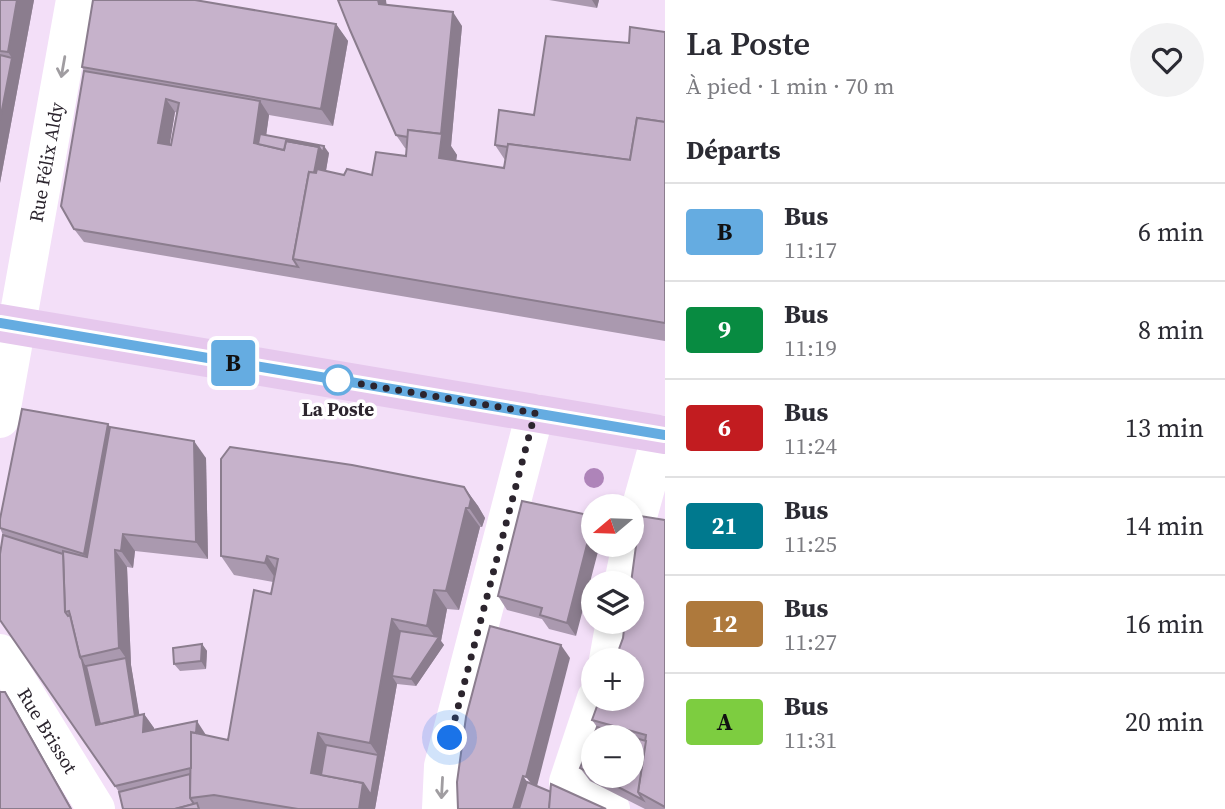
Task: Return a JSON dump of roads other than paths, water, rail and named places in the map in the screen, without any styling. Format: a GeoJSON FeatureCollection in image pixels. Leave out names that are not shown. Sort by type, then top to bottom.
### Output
{"type":"FeatureCollection","features":[{"type":"Feature","properties":{"kind":"main road"},"geometry":{"type":"LineString","coordinates":[[9,325],[663,434]]}},
{"type":"Feature","properties":{"kind":"street","name":"Rue Félix Aldy"},"geometry":{"type":"LineString","coordinates":[[0,419],[9,325],[75,0]]}},
{"type":"Feature","properties":{"kind":"street"},"geometry":{"type":"LineString","coordinates":[[441,809],[443,766],[535,413]]}},
{"type":"Feature","properties":{"kind":"street"},"geometry":{"type":"LineString","coordinates":[[644,498],[663,434]]}},
{"type":"Feature","properties":{"kind":"street","name":"Rue Brissot"},"geometry":{"type":"LineString","coordinates":[[0,653],[96,809]]}},
{"type":"Feature","properties":{"kind":"street"},"geometry":{"type":"LineString","coordinates":[[592,711],[568,782],[611,809]]}},
{"type":"Feature","properties":{"kind":"place","name":"La Poste"},"geometry":{"type":"Point","coordinates":[338,380]}}]}
